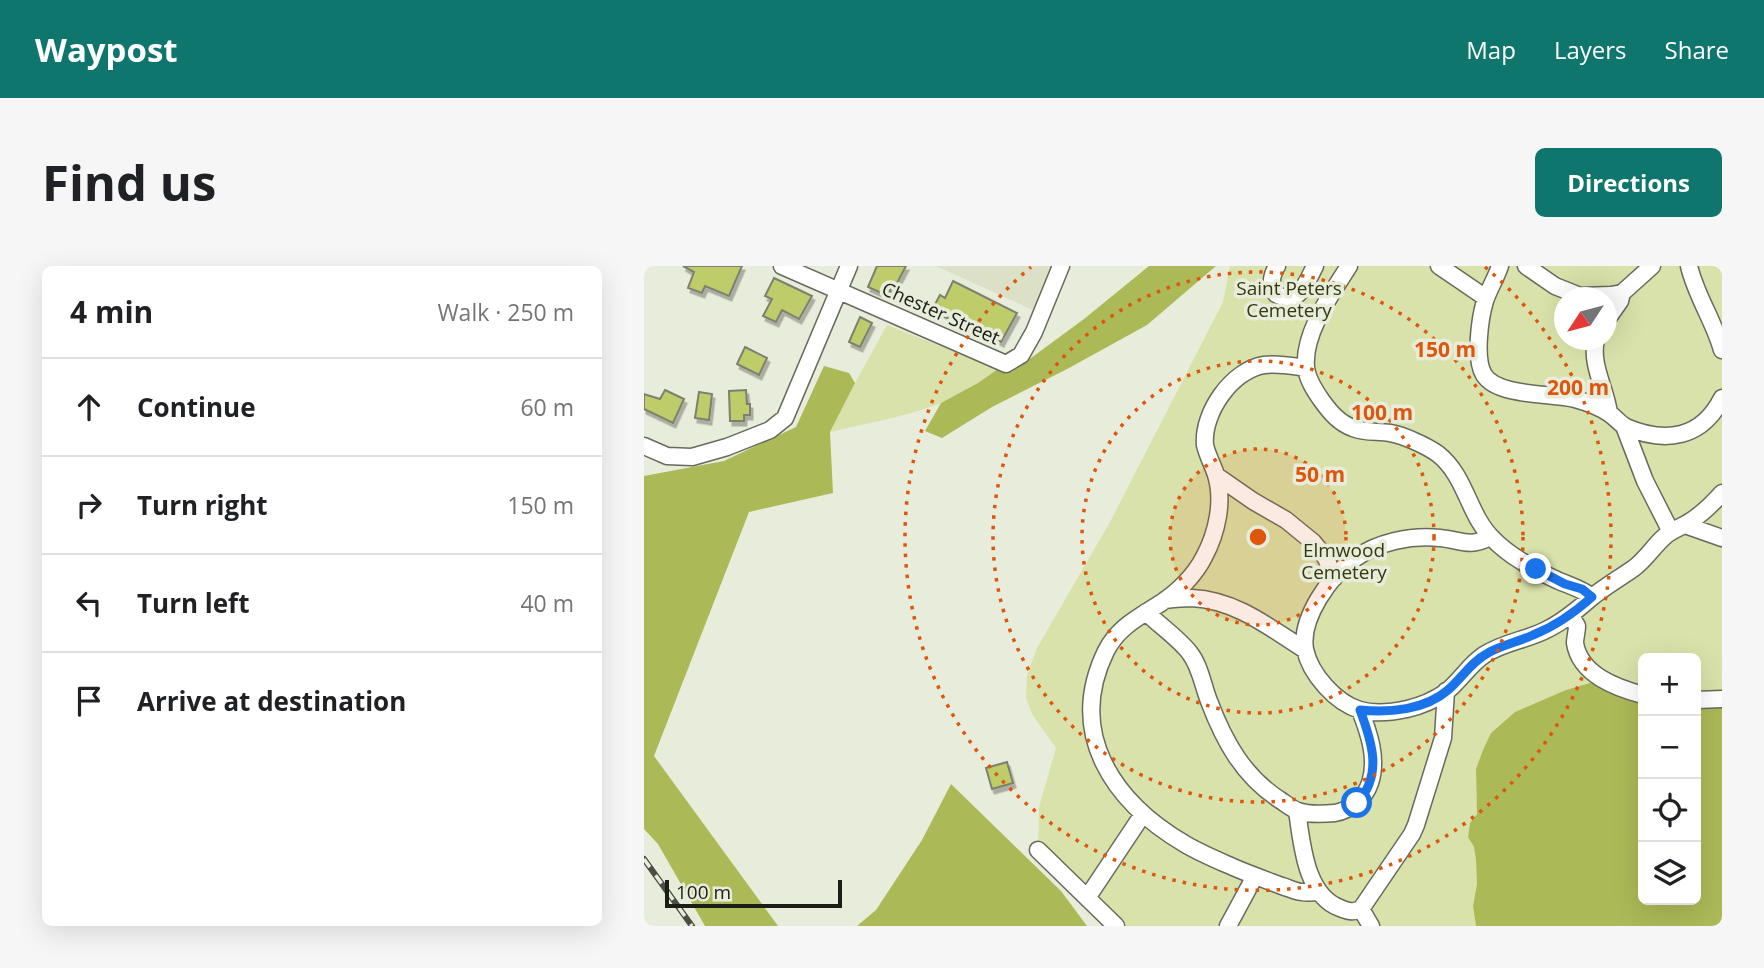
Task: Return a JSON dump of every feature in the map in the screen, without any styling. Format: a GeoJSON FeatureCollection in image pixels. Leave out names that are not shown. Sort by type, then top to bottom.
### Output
{"type":"FeatureCollection","features":[{"type":"Feature","properties":{"kind":"street","name":"Chester Street"},"geometry":{"type":"LineString","coordinates":[[782,266],[1006,364],[1021,355],[1034,332],[1061,266]]}},
{"type":"Feature","properties":{"kind":"street"},"geometry":{"type":"LineString","coordinates":[[644,446],[667,456],[692,457],[770,430],[785,418],[849,266]]}},
{"type":"Feature","properties":{"kind":"street"},"geometry":{"type":"LineString","coordinates":[[1277,266],[1271,278],[1271,285],[1276,294],[1289,299],[1302,290],[1315,266]]}},
{"type":"Feature","properties":{"kind":"street"},"geometry":{"type":"LineString","coordinates":[[1349,266],[1318,318],[1311,337],[1306,368],[1314,390],[1332,414],[1351,428],[1393,433],[1427,447],[1447,462],[1457,474],[1490,537],[1517,559],[1582,589],[1592,597]]}},
{"type":"Feature","properties":{"kind":"street"},"geometry":{"type":"LineString","coordinates":[[1439,266],[1486,298]]}},
{"type":"Feature","properties":{"kind":"street"},"geometry":{"type":"LineString","coordinates":[[1500,266],[1486,298],[1480,333],[1479,352],[1486,378],[1501,387],[1575,399],[1609,413],[1623,426],[1645,481],[1678,528],[1722,538]]}},
{"type":"Feature","properties":{"kind":"street"},"geometry":{"type":"LineString","coordinates":[[1527,266],[1555,285],[1580,296],[1622,293],[1652,266]]}},
{"type":"Feature","properties":{"kind":"street"},"geometry":{"type":"LineString","coordinates":[[1689,266],[1693,282],[1719,337],[1722,350]]}},
{"type":"Feature","properties":{"kind":"street"},"geometry":{"type":"LineString","coordinates":[[1617,305],[1622,293]]}},
{"type":"Feature","properties":{"kind":"street"},"geometry":{"type":"LineString","coordinates":[[1595,350],[1609,413]]}},
{"type":"Feature","properties":{"kind":"street"},"geometry":{"type":"LineString","coordinates":[[1306,368],[1279,364],[1262,365],[1238,377],[1221,394],[1206,427],[1205,443],[1220,497],[1209,545],[1193,573],[1178,589],[1121,628],[1112,639],[1098,669],[1090,703],[1091,723],[1100,756],[1121,790],[1143,814],[1185,844],[1255,876],[1301,892],[1318,892]]}},
{"type":"Feature","properties":{"kind":"street"},"geometry":{"type":"LineString","coordinates":[[1623,426],[1652,435],[1684,433],[1703,424],[1722,398]]}},
{"type":"Feature","properties":{"kind":"street"},"geometry":{"type":"LineString","coordinates":[[1216,477],[1300,530],[1326,558],[1334,578]]}},
{"type":"Feature","properties":{"kind":"street"},"geometry":{"type":"LineString","coordinates":[[1165,600],[1193,598],[1233,607],[1260,620],[1305,650],[1322,684],[1349,705],[1360,710],[1377,712],[1407,709],[1446,691],[1486,653],[1548,629],[1571,616],[1592,597],[1635,567],[1664,537],[1709,507],[1722,493]]}},
{"type":"Feature","properties":{"kind":"street"},"geometry":{"type":"LineString","coordinates":[[1305,650],[1307,625],[1321,595],[1353,560],[1387,543],[1413,538],[1442,538],[1468,544],[1480,543],[1490,537]]}},
{"type":"Feature","properties":{"kind":"street"},"geometry":{"type":"LineString","coordinates":[[1146,612],[1190,652],[1218,725],[1230,748],[1252,776],[1272,795],[1297,811],[1322,815],[1342,812],[1357,803],[1366,793],[1371,779],[1373,757],[1369,733],[1360,710]]}},
{"type":"Feature","properties":{"kind":"street"},"geometry":{"type":"LineString","coordinates":[[1571,616],[1577,626],[1575,641],[1580,656],[1588,667],[1615,687],[1638,694]]}},
{"type":"Feature","properties":{"kind":"street"},"geometry":{"type":"LineString","coordinates":[[1297,811],[1305,856],[1318,892],[1336,907],[1356,912],[1361,909],[1416,825],[1443,738],[1446,691]]}},
{"type":"Feature","properties":{"kind":"street"},"geometry":{"type":"LineString","coordinates":[[1701,701],[1722,699]]}},
{"type":"Feature","properties":{"kind":"street"},"geometry":{"type":"LineString","coordinates":[[1087,898],[1143,814]]}},
{"type":"Feature","properties":{"kind":"street"},"geometry":{"type":"LineString","coordinates":[[1038,850],[1116,926]]}},
{"type":"Feature","properties":{"kind":"street"},"geometry":{"type":"LineString","coordinates":[[1228,926],[1255,876]]}},
{"type":"Feature","properties":{"kind":"street"},"geometry":{"type":"LineString","coordinates":[[1361,909],[1371,926]]}},
{"type":"Feature","properties":{"kind":"shaded area"},"geometry":{"type":"Polygon","coordinates":[[[936,266],[1053,266],[1035,311],[936,266]]]}},
{"type":"Feature","properties":{"kind":"green space"},"geometry":{"type":"Polygon","coordinates":[[[1149,266],[1216,266],[1147,325],[992,407],[942,438],[925,431],[941,403],[998,369],[1012,372],[1084,319],[1149,266]]]}},
{"type":"Feature","properties":{"kind":"green space","name":"Elmwood Cemetery"},"geometry":{"type":"Polygon","coordinates":[[[1230,266],[1722,266],[1722,699],[1701,700],[1701,653],[1638,653],[1638,693],[1602,679],[1566,690],[1515,712],[1491,733],[1476,769],[1477,814],[1470,823],[1468,836],[1474,847],[1476,860],[1477,884],[1473,906],[1476,926],[1116,926],[1038,850],[1039,807],[1056,748],[1032,714],[1026,698],[1027,675],[1037,648],[1110,522],[1223,302],[1230,266]]]}},
{"type":"Feature","properties":{"kind":"green space"},"geometry":{"type":"Polygon","coordinates":[[[887,325],[998,369],[968,389],[936,405],[830,432],[855,383],[887,325]]]}},
{"type":"Feature","properties":{"kind":"green space"},"geometry":{"type":"Polygon","coordinates":[[[824,366],[849,373],[855,383],[830,432],[833,493],[749,512],[654,756],[778,926],[705,926],[658,844],[644,829],[644,476],[724,461],[796,427],[824,366]]]}},
{"type":"Feature","properties":{"kind":"green space"},"geometry":{"type":"Polygon","coordinates":[[[1603,679],[1638,693],[1638,905],[1701,905],[1701,700],[1722,699],[1722,926],[1476,926],[1473,906],[1477,884],[1476,860],[1474,847],[1468,837],[1470,823],[1477,814],[1476,769],[1483,750],[1491,733],[1515,712],[1566,690],[1603,679]]]}},
{"type":"Feature","properties":{"kind":"green space"},"geometry":{"type":"Polygon","coordinates":[[[951,784],[1061,891],[1087,926],[857,926],[876,910],[922,840],[951,784]]]}},
{"type":"Feature","properties":{"kind":"building"},"geometry":{"type":"Polygon","coordinates":[[[683,266],[742,266],[729,296],[705,286],[702,293],[688,288],[694,272],[683,266]]]}},
{"type":"Feature","properties":{"kind":"building"},"geometry":{"type":"Polygon","coordinates":[[[877,266],[906,266],[888,296],[868,287],[877,266]]]}},
{"type":"Feature","properties":{"kind":"building"},"geometry":{"type":"Polygon","coordinates":[[[774,278],[812,296],[799,319],[782,310],[776,322],[763,316],[772,299],[765,296],[774,278]]]}},
{"type":"Feature","properties":{"kind":"building"},"geometry":{"type":"Polygon","coordinates":[[[953,281],[1017,313],[1001,342],[978,328],[977,331],[945,317],[946,315],[933,308],[940,295],[945,298],[953,281]]]}},
{"type":"Feature","properties":{"kind":"building"},"geometry":{"type":"Polygon","coordinates":[[[860,317],[872,323],[860,347],[849,342],[860,317]]]}},
{"type":"Feature","properties":{"kind":"building"},"geometry":{"type":"Polygon","coordinates":[[[745,347],[767,358],[759,375],[737,364],[745,347]]]}},
{"type":"Feature","properties":{"kind":"building"},"geometry":{"type":"Polygon","coordinates":[[[665,390],[684,399],[673,423],[644,409],[644,394],[660,399],[665,390]]]}},
{"type":"Feature","properties":{"kind":"building"},"geometry":{"type":"Polygon","coordinates":[[[746,390],[750,415],[744,415],[744,421],[730,421],[729,391],[746,390]]]}},
{"type":"Feature","properties":{"kind":"building"},"geometry":{"type":"Polygon","coordinates":[[[699,392],[712,394],[709,420],[695,418],[699,392]]]}},
{"type":"Feature","properties":{"kind":"building"},"geometry":{"type":"Polygon","coordinates":[[[1007,762],[1013,783],[992,789],[986,768],[1007,762]]]}},
{"type":"Feature","properties":{"kind":"railway"},"geometry":{"type":"LineString","coordinates":[[644,859],[692,926]]}},
{"type":"Feature","properties":{"kind":"route"},"geometry":{"type":"LineString","coordinates":[[1357,803],[1366,793],[1371,779],[1373,757],[1369,733],[1360,710],[1377,712],[1419,705],[1446,691],[1486,653],[1548,629],[1571,616],[1592,597],[1582,589],[1565,584],[1536,569]]}},
{"type":"Feature","properties":{"kind":"park label","name":"Saint Peters Cemetery"},"geometry":{"type":"Point","coordinates":[1289,299]}}]}
